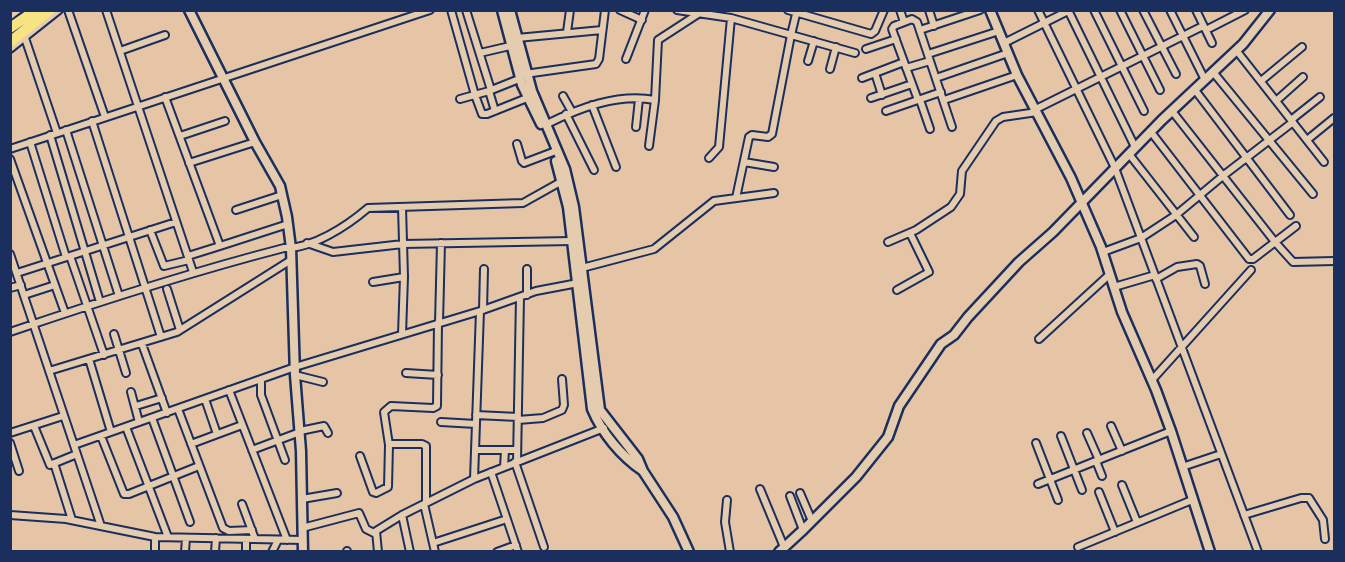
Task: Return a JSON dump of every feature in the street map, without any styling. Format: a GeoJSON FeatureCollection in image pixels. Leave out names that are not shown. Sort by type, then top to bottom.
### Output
{"type":"FeatureCollection","features":[{"type":"Feature","properties":{"kind":"highway"},"geometry":{"type":"LineString","coordinates":[[10,28],[36,10]]}},
{"type":"Feature","properties":{"kind":"highway"},"geometry":{"type":"LineString","coordinates":[[10,42],[50,10]]}},
{"type":"Feature","properties":{"kind":"street"},"geometry":{"type":"LineString","coordinates":[[10,16],[18,10]]}},
{"type":"Feature","properties":{"kind":"street"},"geometry":{"type":"LineString","coordinates":[[10,49],[59,10]]}},
{"type":"Feature","properties":{"kind":"street"},"geometry":{"type":"LineString","coordinates":[[68,10],[105,117]]}},
{"type":"Feature","properties":{"kind":"street"},"geometry":{"type":"LineString","coordinates":[[106,10],[194,272]]}},
{"type":"Feature","properties":{"kind":"street"},"geometry":{"type":"LineString","coordinates":[[189,10],[255,142],[280,186],[282,195],[291,248],[303,552]]}},
{"type":"Feature","properties":{"kind":"street"},"geometry":{"type":"LineString","coordinates":[[10,149],[430,10]]}},
{"type":"Feature","properties":{"kind":"street"},"geometry":{"type":"LineString","coordinates":[[451,10],[474,95],[482,114],[527,98]]}},
{"type":"Feature","properties":{"kind":"street"},"geometry":{"type":"LineString","coordinates":[[466,10],[495,111]]}},
{"type":"Feature","properties":{"kind":"street"},"geometry":{"type":"LineString","coordinates":[[502,10],[510,45],[522,76],[534,95],[573,203],[582,268],[580,283]]}},
{"type":"Feature","properties":{"kind":"street"},"geometry":{"type":"LineString","coordinates":[[510,10],[527,98],[546,127],[553,152],[565,180],[572,241],[580,283],[590,402],[630,461],[643,471],[673,517],[689,552]]}},
{"type":"Feature","properties":{"kind":"street"},"geometry":{"type":"LineString","coordinates":[[567,32],[570,10]]}},
{"type":"Feature","properties":{"kind":"street"},"geometry":{"type":"LineString","coordinates":[[460,99],[490,90],[522,76],[596,64],[599,59],[605,10]]}},
{"type":"Feature","properties":{"kind":"street"},"geometry":{"type":"LineString","coordinates":[[620,10],[642,20]]}},
{"type":"Feature","properties":{"kind":"street"},"geometry":{"type":"LineString","coordinates":[[626,59],[645,10]]}},
{"type":"Feature","properties":{"kind":"street"},"geometry":{"type":"LineString","coordinates":[[677,10],[698,14],[730,15],[855,53]]}},
{"type":"Feature","properties":{"kind":"street"},"geometry":{"type":"LineString","coordinates":[[788,10],[871,34],[875,31],[883,12],[873,10]]}},
{"type":"Feature","properties":{"kind":"street"},"geometry":{"type":"LineString","coordinates":[[900,10],[904,22]]}},
{"type":"Feature","properties":{"kind":"street"},"geometry":{"type":"LineString","coordinates":[[929,10],[934,26]]}},
{"type":"Feature","properties":{"kind":"street"},"geometry":{"type":"LineString","coordinates":[[920,30],[980,10]]}},
{"type":"Feature","properties":{"kind":"street"},"geometry":{"type":"LineString","coordinates":[[990,10],[1017,75],[1037,110],[1103,252],[1122,312],[1152,380],[1171,432],[1210,552]]}},
{"type":"Feature","properties":{"kind":"street"},"geometry":{"type":"LineString","coordinates":[[1038,10],[1114,168],[1258,552]]}},
{"type":"Feature","properties":{"kind":"street"},"geometry":{"type":"LineString","coordinates":[[1094,10],[1144,111]]}},
{"type":"Feature","properties":{"kind":"street"},"geometry":{"type":"LineString","coordinates":[[1120,10],[1160,90]]}},
{"type":"Feature","properties":{"kind":"street"},"geometry":{"type":"LineString","coordinates":[[1143,10],[1176,74]]}},
{"type":"Feature","properties":{"kind":"street"},"geometry":{"type":"LineString","coordinates":[[1170,10],[1205,80]]}},
{"type":"Feature","properties":{"kind":"street"},"geometry":{"type":"LineString","coordinates":[[1196,10],[1212,44]]}},
{"type":"Feature","properties":{"kind":"street"},"geometry":{"type":"LineString","coordinates":[[888,242],[910,233],[951,207],[960,194],[961,174],[993,123],[1004,117],[1037,110],[1162,46],[1245,10]]}},
{"type":"Feature","properties":{"kind":"street"},"geometry":{"type":"LineString","coordinates":[[760,489],[781,550],[856,477],[888,437],[899,406],[941,344],[954,335],[968,316],[1019,262],[1053,232],[1135,147],[1236,50],[1270,10]]}},
{"type":"Feature","properties":{"kind":"street"},"geometry":{"type":"LineString","coordinates":[[1004,43],[1069,11],[1135,147]]}},
{"type":"Feature","properties":{"kind":"street"},"geometry":{"type":"LineString","coordinates":[[736,198],[749,137],[752,135],[770,137],[772,134],[797,12]]}},
{"type":"Feature","properties":{"kind":"street"},"geometry":{"type":"LineString","coordinates":[[649,146],[655,100],[658,40],[698,14]]}},
{"type":"Feature","properties":{"kind":"street"},"geometry":{"type":"LineString","coordinates":[[710,158],[719,147],[730,15]]}},
{"type":"Feature","properties":{"kind":"street"},"geometry":{"type":"LineString","coordinates":[[930,129],[892,27],[912,19],[916,20],[920,30],[952,127]]}},
{"type":"Feature","properties":{"kind":"street"},"geometry":{"type":"LineString","coordinates":[[517,38],[602,30]]}},
{"type":"Feature","properties":{"kind":"street"},"geometry":{"type":"LineString","coordinates":[[862,78],[929,57],[999,30]]}},
{"type":"Feature","properties":{"kind":"street"},"geometry":{"type":"LineString","coordinates":[[120,51],[165,35]]}},
{"type":"Feature","properties":{"kind":"street"},"geometry":{"type":"LineString","coordinates":[[25,38],[100,302]]}},
{"type":"Feature","properties":{"kind":"street"},"geometry":{"type":"LineString","coordinates":[[866,49],[896,39]]}},
{"type":"Feature","properties":{"kind":"street"},"geometry":{"type":"LineString","coordinates":[[808,61],[814,41]]}},
{"type":"Feature","properties":{"kind":"street"},"geometry":{"type":"LineString","coordinates":[[480,53],[510,45]]}},
{"type":"Feature","properties":{"kind":"street"},"geometry":{"type":"LineString","coordinates":[[830,69],[836,47]]}},
{"type":"Feature","properties":{"kind":"street"},"geometry":{"type":"LineString","coordinates":[[1261,81],[1302,47]]}},
{"type":"Feature","properties":{"kind":"street"},"geometry":{"type":"LineString","coordinates":[[1236,50],[1324,162]]}},
{"type":"Feature","properties":{"kind":"street"},"geometry":{"type":"LineString","coordinates":[[936,78],[1008,53]]}},
{"type":"Feature","properties":{"kind":"street"},"geometry":{"type":"LineString","coordinates":[[1213,72],[1312,194]]}},
{"type":"Feature","properties":{"kind":"street"},"geometry":{"type":"LineString","coordinates":[[875,74],[882,94]]}},
{"type":"Feature","properties":{"kind":"street"},"geometry":{"type":"LineString","coordinates":[[944,100],[1017,75]]}},
{"type":"Feature","properties":{"kind":"street"},"geometry":{"type":"LineString","coordinates":[[1276,101],[1303,77]]}},
{"type":"Feature","properties":{"kind":"street"},"geometry":{"type":"LineString","coordinates":[[871,98],[912,84]]}},
{"type":"Feature","properties":{"kind":"street"},"geometry":{"type":"LineString","coordinates":[[1195,90],[1290,215]]}},
{"type":"Feature","properties":{"kind":"street"},"geometry":{"type":"LineString","coordinates":[[886,111],[941,92]]}},
{"type":"Feature","properties":{"kind":"street"},"geometry":{"type":"LineString","coordinates":[[563,96],[594,170]]}},
{"type":"Feature","properties":{"kind":"street"},"geometry":{"type":"LineString","coordinates":[[165,97],[220,246]]}},
{"type":"Feature","properties":{"kind":"street"},"geometry":{"type":"LineString","coordinates":[[1103,252],[1141,238],[1176,215],[1320,97]]}},
{"type":"Feature","properties":{"kind":"street"},"geometry":{"type":"LineString","coordinates":[[636,127],[639,99]]}},
{"type":"Feature","properties":{"kind":"street"},"geometry":{"type":"LineString","coordinates":[[546,127],[569,113],[612,100],[655,100]]}},
{"type":"Feature","properties":{"kind":"street"},"geometry":{"type":"LineString","coordinates":[[592,105],[616,167]]}},
{"type":"Feature","properties":{"kind":"street"},"geometry":{"type":"LineString","coordinates":[[1172,111],[1275,242],[1295,263],[1335,261]]}},
{"type":"Feature","properties":{"kind":"street"},"geometry":{"type":"LineString","coordinates":[[1307,140],[1335,118]]}},
{"type":"Feature","properties":{"kind":"street"},"geometry":{"type":"LineString","coordinates":[[180,136],[225,121]]}},
{"type":"Feature","properties":{"kind":"street"},"geometry":{"type":"LineString","coordinates":[[92,122],[161,337]]}},
{"type":"Feature","properties":{"kind":"street"},"geometry":{"type":"LineString","coordinates":[[66,130],[118,296]]}},
{"type":"Feature","properties":{"kind":"street"},"geometry":{"type":"LineString","coordinates":[[1151,132],[1249,259],[1253,259],[1296,226]]}},
{"type":"Feature","properties":{"kind":"street"},"geometry":{"type":"LineString","coordinates":[[30,142],[104,355]]}},
{"type":"Feature","properties":{"kind":"street"},"geometry":{"type":"LineString","coordinates":[[189,163],[255,142]]}},
{"type":"Feature","properties":{"kind":"street"},"geometry":{"type":"LineString","coordinates":[[517,144],[524,163],[553,152]]}},
{"type":"Feature","properties":{"kind":"street"},"geometry":{"type":"LineString","coordinates":[[1128,154],[1194,237]]}},
{"type":"Feature","properties":{"kind":"street"},"geometry":{"type":"LineString","coordinates":[[10,159],[65,313]]}},
{"type":"Feature","properties":{"kind":"street"},"geometry":{"type":"LineString","coordinates":[[744,162],[774,167]]}},
{"type":"Feature","properties":{"kind":"street"},"geometry":{"type":"LineString","coordinates":[[10,332],[144,287],[328,236],[355,220],[368,208],[523,203],[565,180]]}},
{"type":"Feature","properties":{"kind":"street"},"geometry":{"type":"LineString","coordinates":[[582,268],[654,249],[710,203],[774,194]]}},
{"type":"Feature","properties":{"kind":"street"},"geometry":{"type":"LineString","coordinates":[[236,210],[282,195]]}},
{"type":"Feature","properties":{"kind":"street"},"geometry":{"type":"LineString","coordinates":[[402,207],[404,277],[402,334]]}},
{"type":"Feature","properties":{"kind":"street"},"geometry":{"type":"LineString","coordinates":[[17,273],[176,222]]}},
{"type":"Feature","properties":{"kind":"street"},"geometry":{"type":"LineString","coordinates":[[150,230],[164,266],[288,224]]}},
{"type":"Feature","properties":{"kind":"street"},"geometry":{"type":"LineString","coordinates":[[897,290],[929,272],[910,233]]}},
{"type":"Feature","properties":{"kind":"street"},"geometry":{"type":"LineString","coordinates":[[307,243],[333,252],[403,244],[572,241]]}},
{"type":"Feature","properties":{"kind":"street"},"geometry":{"type":"LineString","coordinates":[[360,456],[373,492],[376,493],[389,486],[389,444],[385,410],[391,406],[435,407],[438,404],[441,243]]}},
{"type":"Feature","properties":{"kind":"street"},"geometry":{"type":"LineString","coordinates":[[10,254],[100,526]]}},
{"type":"Feature","properties":{"kind":"street"},"geometry":{"type":"LineString","coordinates":[[49,371],[142,344],[180,330],[291,260]]}},
{"type":"Feature","properties":{"kind":"street"},"geometry":{"type":"LineString","coordinates":[[1114,287],[1155,277],[1177,267],[1197,264],[1200,266],[1205,284]]}},
{"type":"Feature","properties":{"kind":"street"},"geometry":{"type":"LineString","coordinates":[[474,479],[484,269]]}},
{"type":"Feature","properties":{"kind":"street"},"geometry":{"type":"LineString","coordinates":[[528,269],[523,296],[516,462],[544,547]]}},
{"type":"Feature","properties":{"kind":"street"},"geometry":{"type":"LineString","coordinates":[[1152,380],[1251,270]]}},
{"type":"Feature","properties":{"kind":"street"},"geometry":{"type":"LineString","coordinates":[[1039,339],[1110,274]]}},
{"type":"Feature","properties":{"kind":"street"},"geometry":{"type":"LineString","coordinates":[[373,282],[404,277]]}},
{"type":"Feature","properties":{"kind":"street"},"geometry":{"type":"LineString","coordinates":[[74,445],[261,379],[295,371],[523,296],[580,283]]}},
{"type":"Feature","properties":{"kind":"street"},"geometry":{"type":"LineString","coordinates":[[10,288],[21,285]]}},
{"type":"Feature","properties":{"kind":"street"},"geometry":{"type":"LineString","coordinates":[[24,295],[55,285]]}},
{"type":"Feature","properties":{"kind":"street"},"geometry":{"type":"LineString","coordinates":[[167,290],[180,330]]}},
{"type":"Feature","properties":{"kind":"street"},"geometry":{"type":"LineString","coordinates":[[114,334],[126,373]]}},
{"type":"Feature","properties":{"kind":"street"},"geometry":{"type":"LineString","coordinates":[[142,344],[167,413]]}},
{"type":"Feature","properties":{"kind":"street"},"geometry":{"type":"LineString","coordinates":[[89,359],[111,432]]}},
{"type":"Feature","properties":{"kind":"street"},"geometry":{"type":"LineString","coordinates":[[295,371],[323,382]]}},
{"type":"Feature","properties":{"kind":"street"},"geometry":{"type":"LineString","coordinates":[[406,373],[438,375]]}},
{"type":"Feature","properties":{"kind":"street"},"geometry":{"type":"LineString","coordinates":[[261,379],[261,395],[285,460]]}},
{"type":"Feature","properties":{"kind":"street"},"geometry":{"type":"LineString","coordinates":[[476,415],[543,418],[562,410],[564,405],[562,379]]}},
{"type":"Feature","properties":{"kind":"street"},"geometry":{"type":"LineString","coordinates":[[229,390],[286,540]]}},
{"type":"Feature","properties":{"kind":"street"},"geometry":{"type":"LineString","coordinates":[[131,392],[139,422]]}},
{"type":"Feature","properties":{"kind":"street"},"geometry":{"type":"LineString","coordinates":[[136,406],[162,398]]}},
{"type":"Feature","properties":{"kind":"street"},"geometry":{"type":"LineString","coordinates":[[206,399],[217,434]]}},
{"type":"Feature","properties":{"kind":"street"},"geometry":{"type":"LineString","coordinates":[[178,409],[225,531],[252,530]]}},
{"type":"Feature","properties":{"kind":"street"},"geometry":{"type":"LineString","coordinates":[[10,433],[63,416]]}},
{"type":"Feature","properties":{"kind":"street"},"geometry":{"type":"LineString","coordinates":[[152,418],[190,522]]}},
{"type":"Feature","properties":{"kind":"street"},"geometry":{"type":"LineString","coordinates":[[441,422],[476,424]]}},
{"type":"Feature","properties":{"kind":"street"},"geometry":{"type":"LineString","coordinates":[[191,444],[242,425]]}},
{"type":"Feature","properties":{"kind":"street"},"geometry":{"type":"LineString","coordinates":[[34,426],[50,465],[77,454]]}},
{"type":"Feature","properties":{"kind":"street"},"geometry":{"type":"LineString","coordinates":[[252,450],[300,432],[324,426],[328,433]]}},
{"type":"Feature","properties":{"kind":"street"},"geometry":{"type":"LineString","coordinates":[[1111,426],[1122,451]]}},
{"type":"Feature","properties":{"kind":"street"},"geometry":{"type":"LineString","coordinates":[[126,427],[168,537]]}},
{"type":"Feature","properties":{"kind":"street"},"geometry":{"type":"LineString","coordinates":[[378,552],[376,531],[402,515],[474,479],[606,427]]}},
{"type":"Feature","properties":{"kind":"street"},"geometry":{"type":"LineString","coordinates":[[1038,484],[1171,432]]}},
{"type":"Feature","properties":{"kind":"street"},"geometry":{"type":"LineString","coordinates":[[1087,433],[1102,476]]}},
{"type":"Feature","properties":{"kind":"street"},"geometry":{"type":"LineString","coordinates":[[101,436],[123,492],[129,494],[200,466]]}},
{"type":"Feature","properties":{"kind":"street"},"geometry":{"type":"LineString","coordinates":[[1061,436],[1082,490]]}},
{"type":"Feature","properties":{"kind":"street"},"geometry":{"type":"LineString","coordinates":[[1036,443],[1058,500]]}},
{"type":"Feature","properties":{"kind":"street"},"geometry":{"type":"LineString","coordinates":[[389,444],[426,446],[425,503],[435,552]]}},
{"type":"Feature","properties":{"kind":"street"},"geometry":{"type":"LineString","coordinates":[[11,445],[20,471]]}},
{"type":"Feature","properties":{"kind":"street"},"geometry":{"type":"LineString","coordinates":[[475,450],[517,450]]}},
{"type":"Feature","properties":{"kind":"street"},"geometry":{"type":"LineString","coordinates":[[504,467],[505,450]]}},
{"type":"Feature","properties":{"kind":"street"},"geometry":{"type":"LineString","coordinates":[[1182,467],[1221,454]]}},
{"type":"Feature","properties":{"kind":"street"},"geometry":{"type":"LineString","coordinates":[[54,463],[72,520]]}},
{"type":"Feature","properties":{"kind":"street"},"geometry":{"type":"LineString","coordinates":[[491,472],[517,548],[497,552]]}},
{"type":"Feature","properties":{"kind":"street"},"geometry":{"type":"LineString","coordinates":[[1122,485],[1137,522]]}},
{"type":"Feature","properties":{"kind":"street"},"geometry":{"type":"LineString","coordinates":[[1099,492],[1115,532]]}},
{"type":"Feature","properties":{"kind":"street"},"geometry":{"type":"LineString","coordinates":[[302,499],[337,493]]}},
{"type":"Feature","properties":{"kind":"street"},"geometry":{"type":"LineString","coordinates":[[800,493],[812,521]]}},
{"type":"Feature","properties":{"kind":"street"},"geometry":{"type":"LineString","coordinates":[[790,496],[804,530]]}},
{"type":"Feature","properties":{"kind":"street"},"geometry":{"type":"LineString","coordinates":[[1244,515],[1308,498],[1323,520],[1325,539]]}},
{"type":"Feature","properties":{"kind":"street"},"geometry":{"type":"LineString","coordinates":[[727,500],[726,522],[730,552]]}},
{"type":"Feature","properties":{"kind":"street"},"geometry":{"type":"LineString","coordinates":[[1078,547],[1192,500]]}},
{"type":"Feature","properties":{"kind":"street"},"geometry":{"type":"LineString","coordinates":[[242,504],[255,539]]}},
{"type":"Feature","properties":{"kind":"street"},"geometry":{"type":"LineString","coordinates":[[302,528],[359,513],[366,529],[376,534]]}},
{"type":"Feature","properties":{"kind":"street"},"geometry":{"type":"LineString","coordinates":[[10,515],[72,520],[155,537],[303,540]]}},
{"type":"Feature","properties":{"kind":"street"},"geometry":{"type":"LineString","coordinates":[[402,515],[410,552]]}},
{"type":"Feature","properties":{"kind":"street"},"geometry":{"type":"LineString","coordinates":[[433,543],[507,519]]}},
{"type":"Feature","properties":{"kind":"street"},"geometry":{"type":"LineString","coordinates":[[155,537],[155,552]]}},
{"type":"Feature","properties":{"kind":"street"},"geometry":{"type":"LineString","coordinates":[[185,552],[186,538]]}},
{"type":"Feature","properties":{"kind":"street"},"geometry":{"type":"LineString","coordinates":[[215,552],[216,538]]}},
{"type":"Feature","properties":{"kind":"street"},"geometry":{"type":"LineString","coordinates":[[246,539],[246,552]]}},
{"type":"Feature","properties":{"kind":"street"},"geometry":{"type":"LineString","coordinates":[[272,552],[278,540]]}}]}
